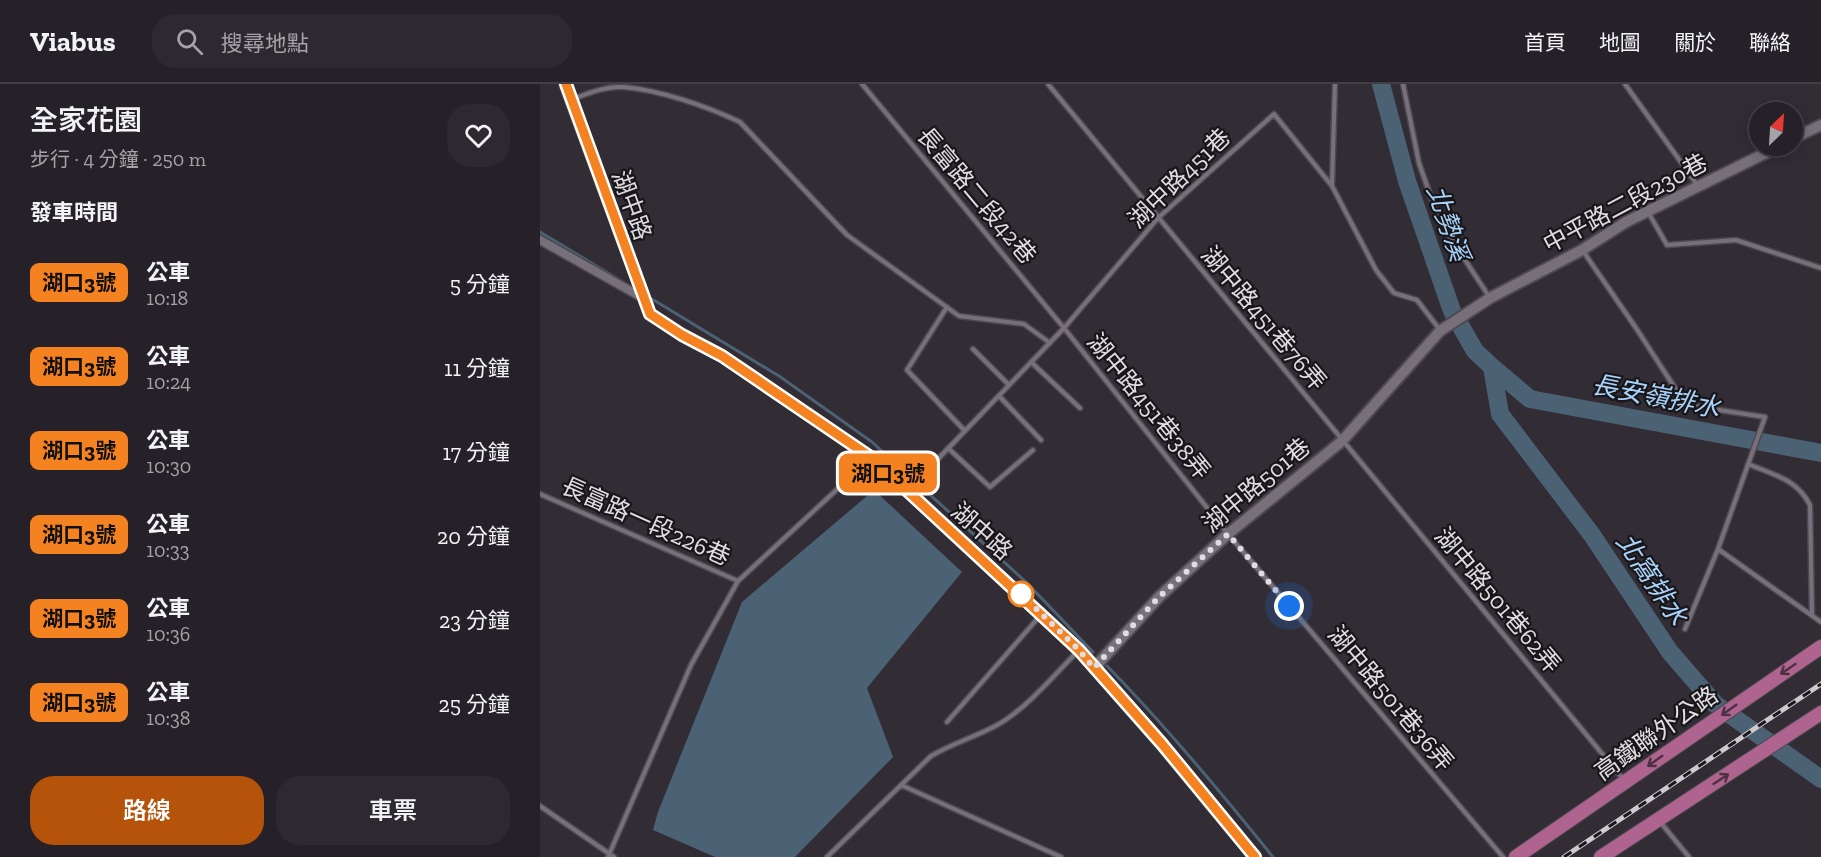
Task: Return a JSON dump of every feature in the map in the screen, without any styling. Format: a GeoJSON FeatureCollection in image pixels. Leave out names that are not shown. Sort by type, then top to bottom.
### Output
{"type":"FeatureCollection","features":[{"type":"Feature","properties":{"kind":"main road","name":"高鐵聯外公路"},"geometry":{"type":"LineString","coordinates":[[1516,857],[1821,647]]}},
{"type":"Feature","properties":{"kind":"main road"},"geometry":{"type":"LineString","coordinates":[[1601,857],[1821,713]]}},
{"type":"Feature","properties":{"kind":"street","name":"湖中路"},"geometry":{"type":"LineString","coordinates":[[566,84],[650,314],[682,335],[722,356],[872,458],[1079,650],[1162,744],[1255,857]]}},
{"type":"Feature","properties":{"kind":"street"},"geometry":{"type":"LineString","coordinates":[[1803,134],[1821,125]]}},
{"type":"Feature","properties":{"kind":"street","name":"中平路二段230巷"},"geometry":{"type":"LineString","coordinates":[[1440,331],[1490,298],[1582,250],[1626,222],[1760,156]]}},
{"type":"Feature","properties":{"kind":"street"},"geometry":{"type":"LineString","coordinates":[[540,240],[643,298]]}},
{"type":"Feature","properties":{"kind":"street","name":"湖中路501巷"},"geometry":{"type":"LineString","coordinates":[[1094,668],[1159,597],[1228,534],[1342,441],[1440,331]]}},
{"type":"Feature","properties":{"kind":"lane","name":"長富路二段42巷"},"geometry":{"type":"LineString","coordinates":[[862,84],[1064,328]]}},
{"type":"Feature","properties":{"kind":"lane","name":"湖中路451巷76弄"},"geometry":{"type":"LineString","coordinates":[[1048,84],[1342,441]]}},
{"type":"Feature","properties":{"kind":"lane"},"geometry":{"type":"LineString","coordinates":[[1332,186],[1335,84]]}},
{"type":"Feature","properties":{"kind":"lane"},"geometry":{"type":"LineString","coordinates":[[1403,84],[1419,163],[1439,220],[1490,298]]}},
{"type":"Feature","properties":{"kind":"lane"},"geometry":{"type":"LineString","coordinates":[[1625,84],[1698,186]]}},
{"type":"Feature","properties":{"kind":"lane"},"geometry":{"type":"LineString","coordinates":[[572,99],[599,90],[622,87],[664,95],[720,112],[740,122],[847,235],[959,316],[1024,324],[1050,343]]}},
{"type":"Feature","properties":{"kind":"lane","name":"湖中路451巷"},"geometry":{"type":"LineString","coordinates":[[908,491],[1064,328],[1158,218],[1274,114],[1332,186],[1376,270],[1394,292],[1418,300],[1440,331]]}},
{"type":"Feature","properties":{"kind":"lane"},"geometry":{"type":"LineString","coordinates":[[1647,212],[1667,245],[1736,240],[1821,268]]}},
{"type":"Feature","properties":{"kind":"lane"},"geometry":{"type":"LineString","coordinates":[[1582,250],[1686,405],[1765,417],[1718,549],[1685,629]]}},
{"type":"Feature","properties":{"kind":"lane"},"geometry":{"type":"LineString","coordinates":[[947,307],[907,370],[965,431]]}},
{"type":"Feature","properties":{"kind":"lane","name":"湖中路451巷38弄"},"geometry":{"type":"LineString","coordinates":[[1064,328],[1228,534]]}},
{"type":"Feature","properties":{"kind":"lane"},"geometry":{"type":"LineString","coordinates":[[973,349],[1009,385]]}},
{"type":"Feature","properties":{"kind":"lane"},"geometry":{"type":"LineString","coordinates":[[1031,362],[1080,408]]}},
{"type":"Feature","properties":{"kind":"lane"},"geometry":{"type":"LineString","coordinates":[[999,396],[1041,440]]}},
{"type":"Feature","properties":{"kind":"lane","name":"湖中路501巷62弄"},"geometry":{"type":"LineString","coordinates":[[1342,441],[1626,782]]}},
{"type":"Feature","properties":{"kind":"lane"},"geometry":{"type":"LineString","coordinates":[[948,448],[990,487],[1033,450]]}},
{"type":"Feature","properties":{"kind":"lane"},"geometry":{"type":"LineString","coordinates":[[540,806],[610,856],[691,665],[738,581],[872,458]]}},
{"type":"Feature","properties":{"kind":"lane"},"geometry":{"type":"LineString","coordinates":[[1748,464],[1793,483],[1804,493],[1810,505],[1812,616]]}},
{"type":"Feature","properties":{"kind":"lane","name":"長富路一段226巷"},"geometry":{"type":"LineString","coordinates":[[540,494],[738,581]]}},
{"type":"Feature","properties":{"kind":"lane","name":"湖中路501巷36弄"},"geometry":{"type":"LineString","coordinates":[[1228,534],[1503,857]]}},
{"type":"Feature","properties":{"kind":"lane"},"geometry":{"type":"LineString","coordinates":[[1718,549],[1821,622]]}},
{"type":"Feature","properties":{"kind":"lane"},"geometry":{"type":"LineString","coordinates":[[947,722],[1042,614]]}},
{"type":"Feature","properties":{"kind":"lane"},"geometry":{"type":"LineString","coordinates":[[827,857],[932,756],[999,724],[1018,711],[1079,650]]}},
{"type":"Feature","properties":{"kind":"lane"},"geometry":{"type":"LineString","coordinates":[[901,785],[1061,857]]}},
{"type":"Feature","properties":{"kind":"lane"},"geometry":{"type":"LineString","coordinates":[[1658,820],[1689,857]]}},
{"type":"Feature","properties":{"kind":"water"},"geometry":{"type":"Polygon","coordinates":[[[874,490],[962,572],[867,688],[893,757],[795,857],[715,857],[653,830],[658,812],[742,602],[874,490]]]}},
{"type":"Feature","properties":{"kind":"waterway","name":"長安嶺排水"},"geometry":{"type":"LineString","coordinates":[[1381,84],[1407,181],[1452,311],[1475,351],[1530,399],[1821,453]]}},
{"type":"Feature","properties":{"kind":"waterway"},"geometry":{"type":"LineString","coordinates":[[540,232],[623,282]]}},
{"type":"Feature","properties":{"kind":"waterway"},"geometry":{"type":"LineString","coordinates":[[652,299],[779,376],[872,442],[1026,582],[1093,652]]}},
{"type":"Feature","properties":{"kind":"waterway","name":"北窩排水"},"geometry":{"type":"LineString","coordinates":[[1492,367],[1500,414],[1592,535],[1670,652],[1715,704],[1821,779]]}},
{"type":"Feature","properties":{"kind":"waterway"},"geometry":{"type":"LineString","coordinates":[[1107,666],[1192,759],[1273,857]]}},
{"type":"Feature","properties":{"kind":"railway"},"geometry":{"type":"LineString","coordinates":[[1564,857],[1821,684]]}},
{"type":"Feature","properties":{"kind":"bus line","name":"湖口3號"},"geometry":{"type":"LineString","coordinates":[[566,84],[650,314],[682,335],[722,356],[872,458],[1079,650],[1162,744],[1255,857]]}},
{"type":"Feature","properties":{"kind":"route"},"geometry":{"type":"LineString","coordinates":[[1021,594],[1079,650],[1094,668],[1159,597],[1228,534],[1289,606]]}},
{"type":"Feature","properties":{"kind":"water label","name":"北勢溪"},"geometry":{"type":"Point","coordinates":[1448,223]}}]}
